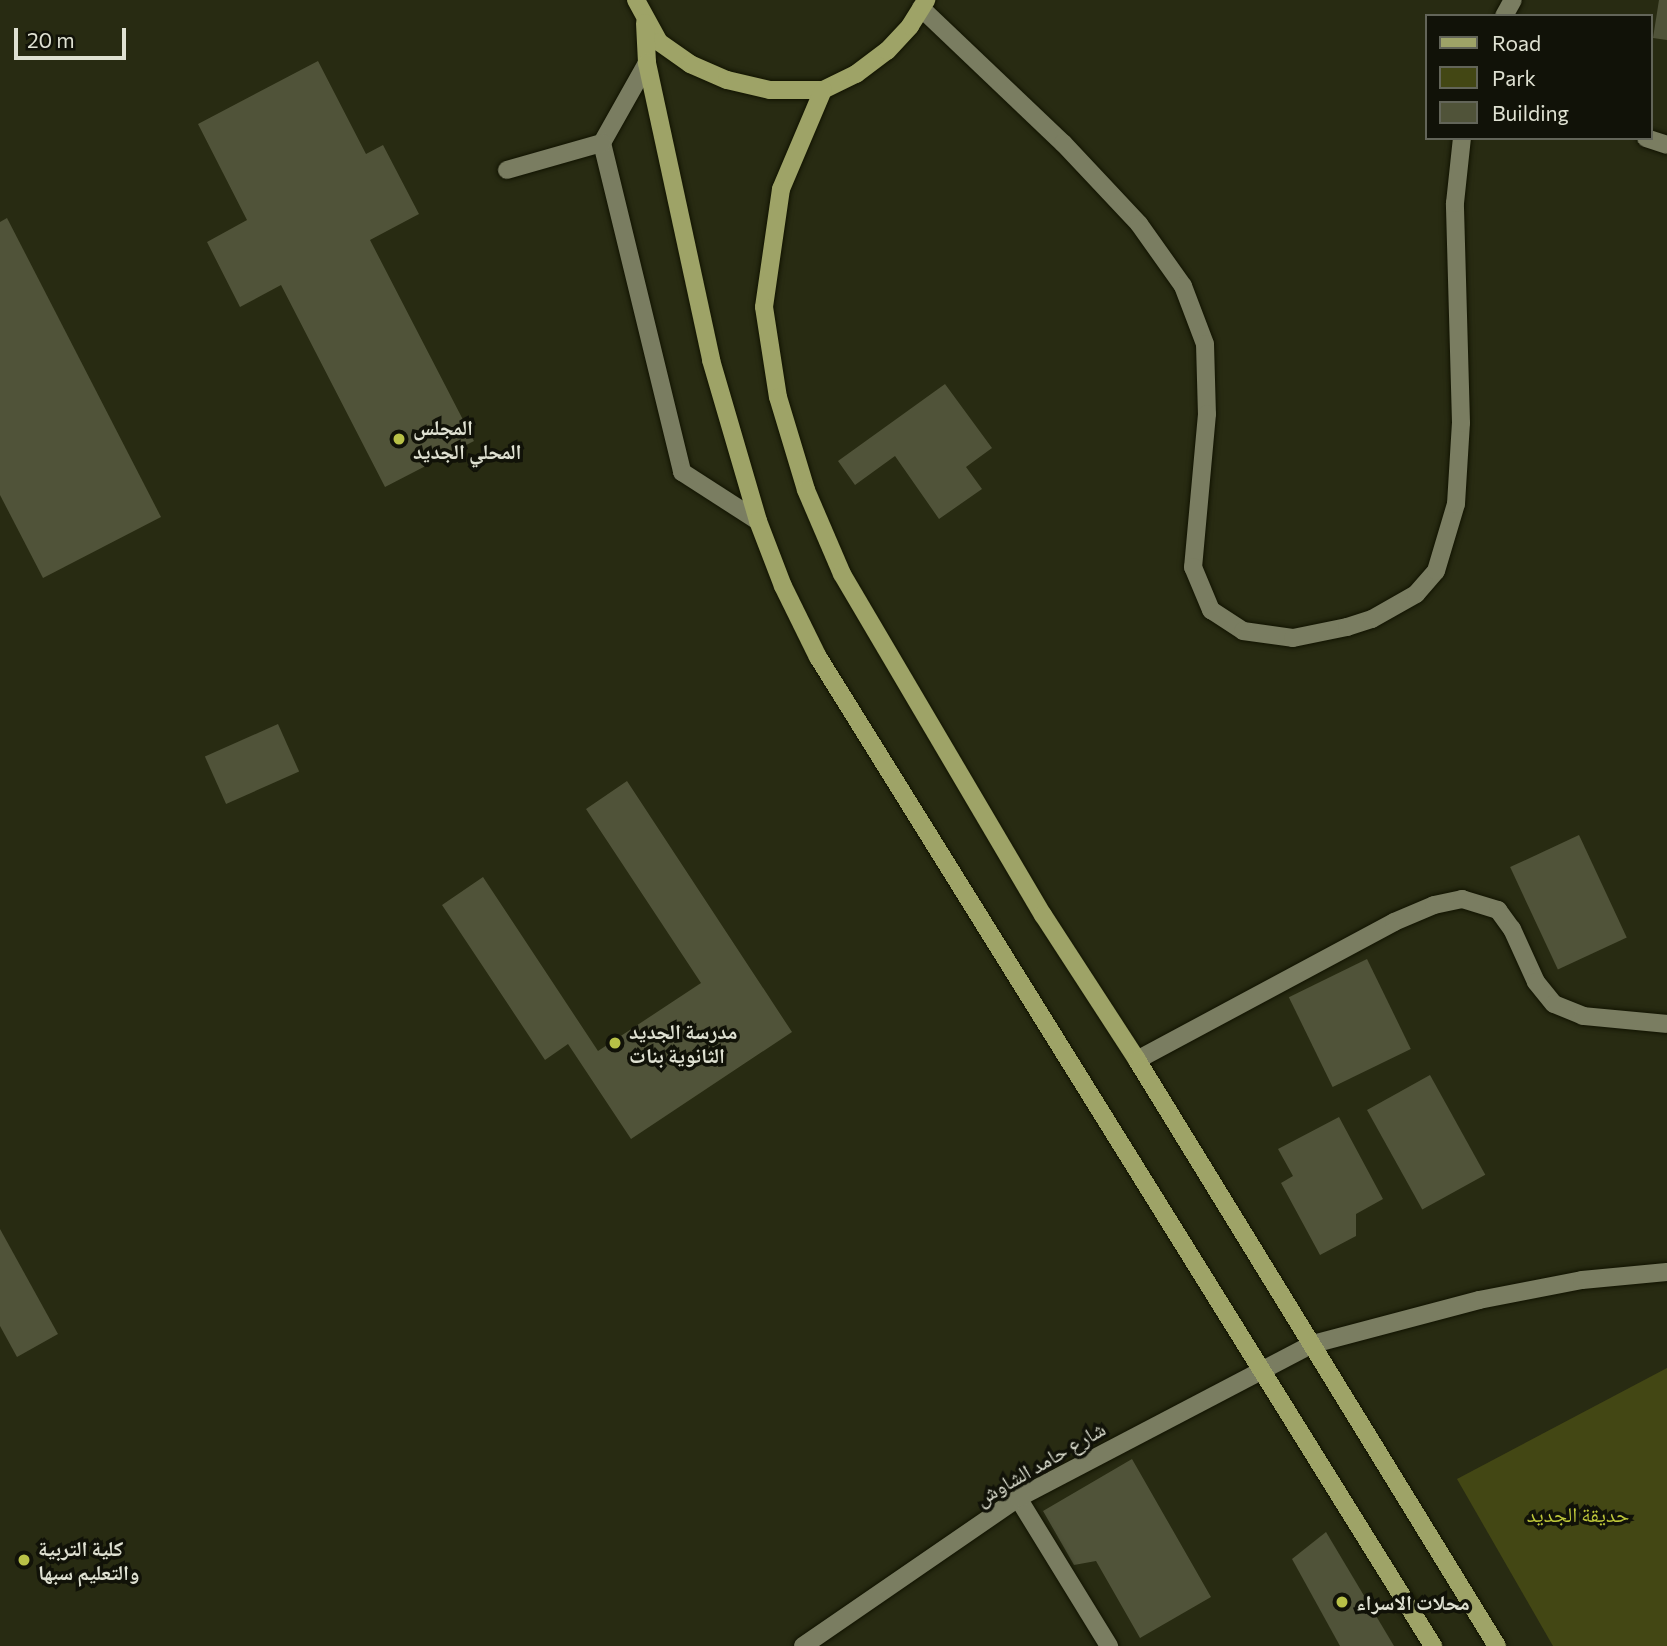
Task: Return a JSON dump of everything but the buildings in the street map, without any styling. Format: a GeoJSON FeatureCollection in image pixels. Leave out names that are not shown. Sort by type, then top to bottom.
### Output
{"type":"FeatureCollection","features":[{"type":"Feature","properties":{"kind":"main road"},"geometry":{"type":"LineString","coordinates":[[636,0],[645,23],[647,63],[711,360],[758,521],[783,586],[818,657],[1433,1646]]}},
{"type":"Feature","properties":{"kind":"main road"},"geometry":{"type":"LineString","coordinates":[[645,23],[669,50],[727,80],[770,90],[822,90],[856,74],[887,51],[923,4]]}},
{"type":"Feature","properties":{"kind":"main road"},"geometry":{"type":"LineString","coordinates":[[822,90],[781,189],[764,307],[770,364],[806,490],[842,575],[878,641],[1043,915],[1137,1060],[1497,1646]]}},
{"type":"Feature","properties":{"kind":"street"},"geometry":{"type":"LineString","coordinates":[[923,4],[1139,223],[1183,286],[1205,344],[1207,414],[1193,568],[1211,610],[1243,631],[1293,638],[1347,627],[1372,619],[1416,594],[1436,571],[1456,504],[1460,450],[1461,335],[1455,203],[1462,140]]}},
{"type":"Feature","properties":{"kind":"street"},"geometry":{"type":"LineString","coordinates":[[647,63],[602,143],[682,472],[758,521]]}},
{"type":"Feature","properties":{"kind":"street"},"geometry":{"type":"LineString","coordinates":[[507,170],[602,143]]}},
{"type":"Feature","properties":{"kind":"street"},"geometry":{"type":"LineString","coordinates":[[1137,1060],[1394,922],[1434,905],[1462,899],[1499,910],[1512,929],[1536,982],[1554,1004],[1583,1016],[1667,1024]]}},
{"type":"Feature","properties":{"kind":"street","name":"شارع حامد الشاوش"},"geometry":{"type":"LineString","coordinates":[[803,1646],[1018,1498],[1259,1368],[1312,1344],[1479,1300],[1593,1279],[1667,1272]]}},
{"type":"Feature","properties":{"kind":"street"},"geometry":{"type":"LineString","coordinates":[[1018,1498],[1109,1646]]}},
{"type":"Feature","properties":{"kind":"green space","name":"حديقة الجديد"},"geometry":{"type":"Polygon","coordinates":[[[1667,1368],[1667,1646],[1553,1646],[1457,1479],[1667,1368]]]}},
{"type":"Feature","properties":{"kind":"place","name":"المجلس المحلي الجديد"},"geometry":{"type":"Point","coordinates":[399,439]}},
{"type":"Feature","properties":{"kind":"place","name":"مدرسة الجديد الثانوية بنات"},"geometry":{"type":"Point","coordinates":[615,1043]}},
{"type":"Feature","properties":{"kind":"place","name":"كلية التربية والتعليم سبها"},"geometry":{"type":"Point","coordinates":[24,1560]}},
{"type":"Feature","properties":{"kind":"place","name":"محلات الاسراء"},"geometry":{"type":"Point","coordinates":[1342,1602]}}]}
